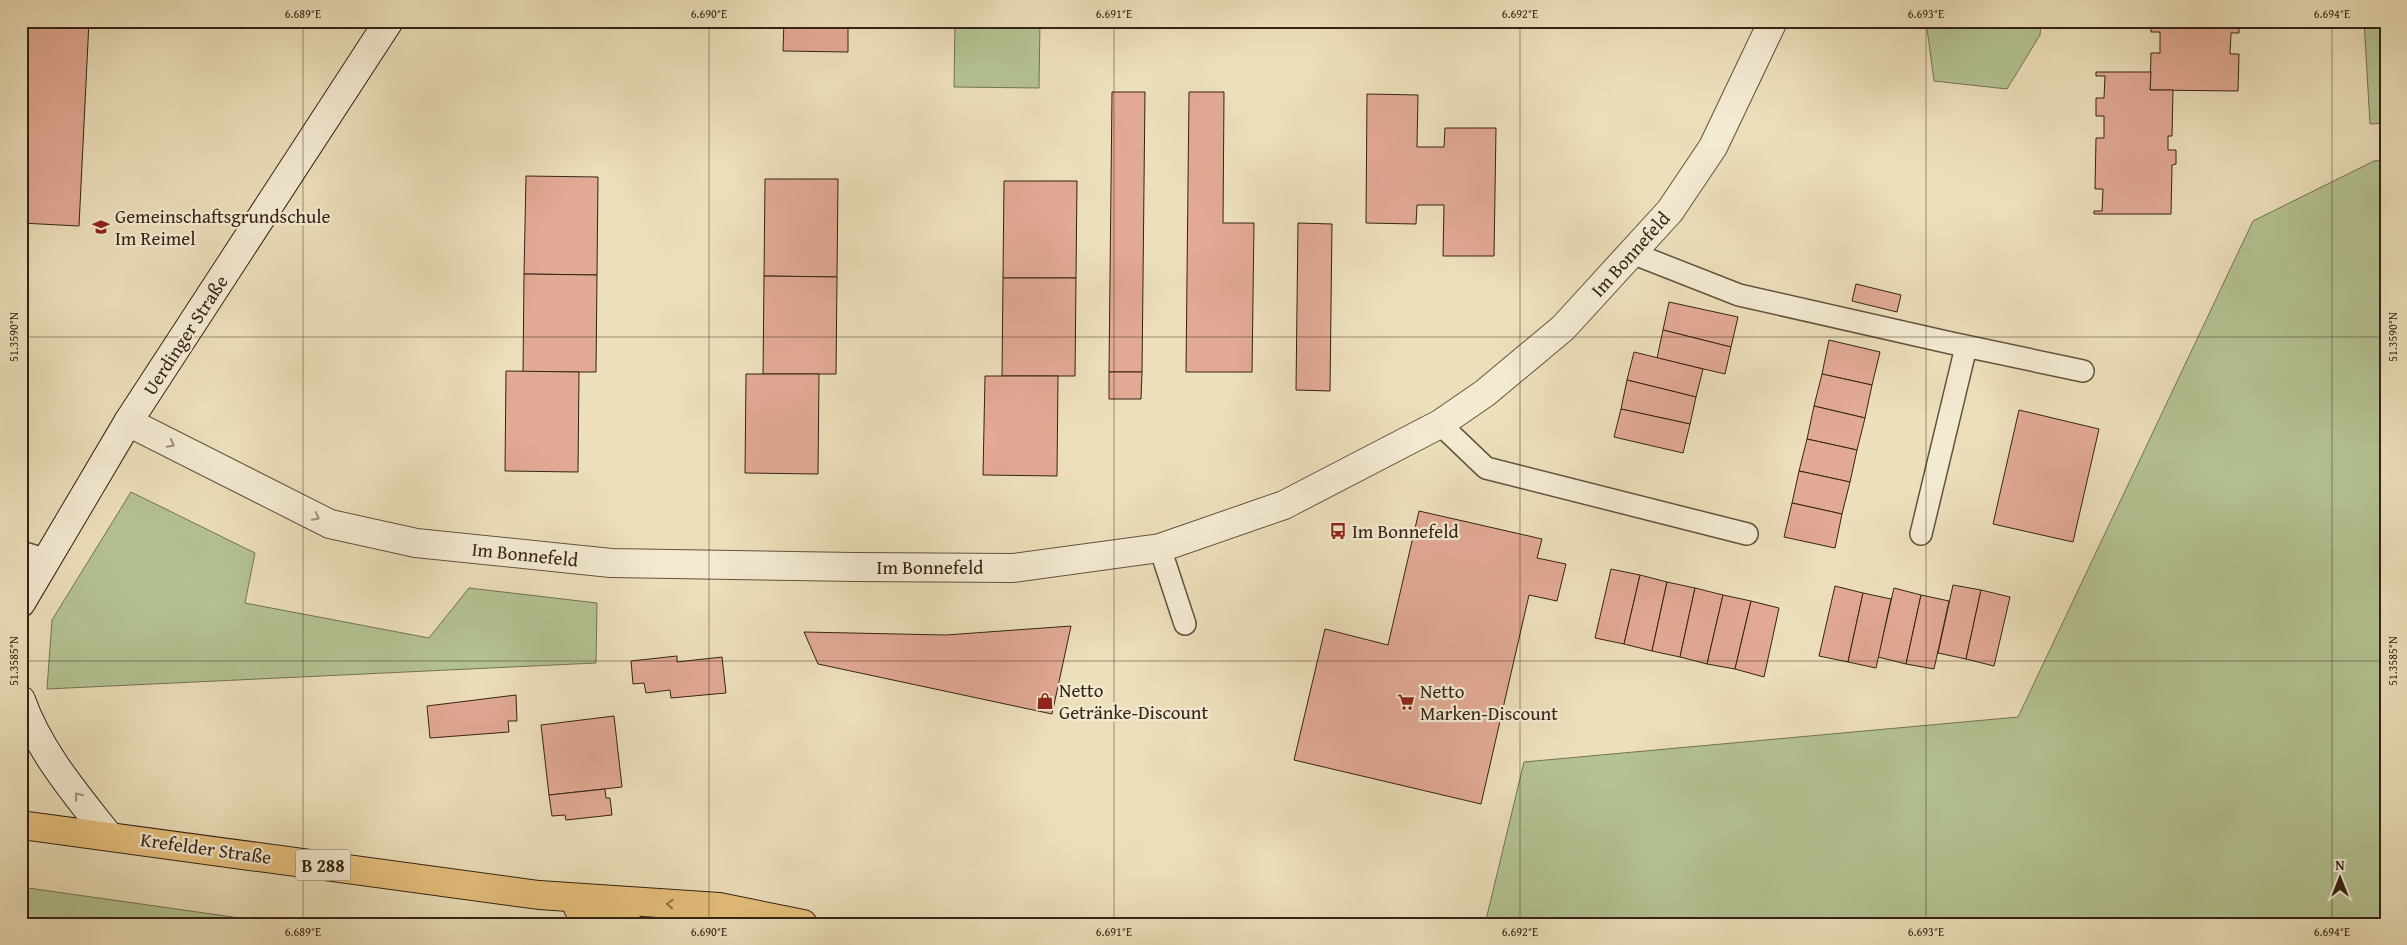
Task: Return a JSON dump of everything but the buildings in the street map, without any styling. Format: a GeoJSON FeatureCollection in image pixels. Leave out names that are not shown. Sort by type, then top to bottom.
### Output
{"type":"FeatureCollection","features":[{"type":"Feature","properties":{"kind":"main road","name":"Krefelder Straße"},"geometry":{"type":"LineString","coordinates":[[21,824],[539,895],[719,907],[802,924]]}},
{"type":"Feature","properties":{"kind":"main road","name":"Krefelder Straße"},"geometry":{"type":"LineString","coordinates":[[539,895],[628,924]]}},
{"type":"Feature","properties":{"kind":"street","name":"Uerdinger Straße"},"geometry":{"type":"LineString","coordinates":[[21,603],[128,422],[389,21]]}},
{"type":"Feature","properties":{"kind":"street","name":"Im Bonnefeld"},"geometry":{"type":"LineString","coordinates":[[128,422],[330,524],[416,543],[611,563],[1013,568],[1160,548],[1284,505],[1440,424],[1486,393],[1563,328],[1670,211],[1713,147],[1773,21]]}},
{"type":"Feature","properties":{"kind":"street"},"geometry":{"type":"LineString","coordinates":[[21,700],[30,724],[64,780],[108,835]]}},
{"type":"Feature","properties":{"kind":"lane"},"geometry":{"type":"LineString","coordinates":[[1632,252],[1739,295],[1966,347],[2083,370]]}},
{"type":"Feature","properties":{"kind":"lane"},"geometry":{"type":"LineString","coordinates":[[1921,534],[1966,347]]}},
{"type":"Feature","properties":{"kind":"lane"},"geometry":{"type":"LineString","coordinates":[[1440,424],[1486,468],[1747,534]]}},
{"type":"Feature","properties":{"kind":"lane"},"geometry":{"type":"LineString","coordinates":[[1160,548],[1185,624]]}},
{"type":"Feature","properties":{"kind":"lane"},"geometry":{"type":"LineString","coordinates":[[21,552],[48,560]]}},
{"type":"Feature","properties":{"kind":"green space"},"geometry":{"type":"Polygon","coordinates":[[[955,21],[1040,21],[1039,88],[954,87],[955,21]]]}},
{"type":"Feature","properties":{"kind":"green space"},"geometry":{"type":"Polygon","coordinates":[[[1926,21],[2041,21],[2040,35],[2007,89],[1934,81],[1926,21]]]}},
{"type":"Feature","properties":{"kind":"green space"},"geometry":{"type":"Polygon","coordinates":[[[2364,21],[2386,21],[2386,123],[2370,124],[2364,21]]]}},
{"type":"Feature","properties":{"kind":"green space"},"geometry":{"type":"Polygon","coordinates":[[[2386,160],[2386,924],[1485,924],[1524,762],[2018,717],[2253,221],[2374,161],[2386,160]]]}},
{"type":"Feature","properties":{"kind":"green space"},"geometry":{"type":"Polygon","coordinates":[[[131,492],[255,553],[245,603],[429,638],[469,588],[597,603],[596,663],[47,689],[52,620],[131,492]]]}},
{"type":"Feature","properties":{"kind":"green space"},"geometry":{"type":"Polygon","coordinates":[[[21,887],[282,924],[21,924],[21,887]]]}},
{"type":"Feature","properties":{"kind":"place","name":"Gemeinschaftsgrundschule Im Reimel"},"geometry":{"type":"Point","coordinates":[101,227]}},
{"type":"Feature","properties":{"kind":"place","name":"Im Bonnefeld"},"geometry":{"type":"Point","coordinates":[1338,531]}},
{"type":"Feature","properties":{"kind":"place","name":"Netto Getränke-Discount"},"geometry":{"type":"Point","coordinates":[1045,701]}},
{"type":"Feature","properties":{"kind":"place","name":"Netto Marken-Discount"},"geometry":{"type":"Point","coordinates":[1406,702]}}]}
